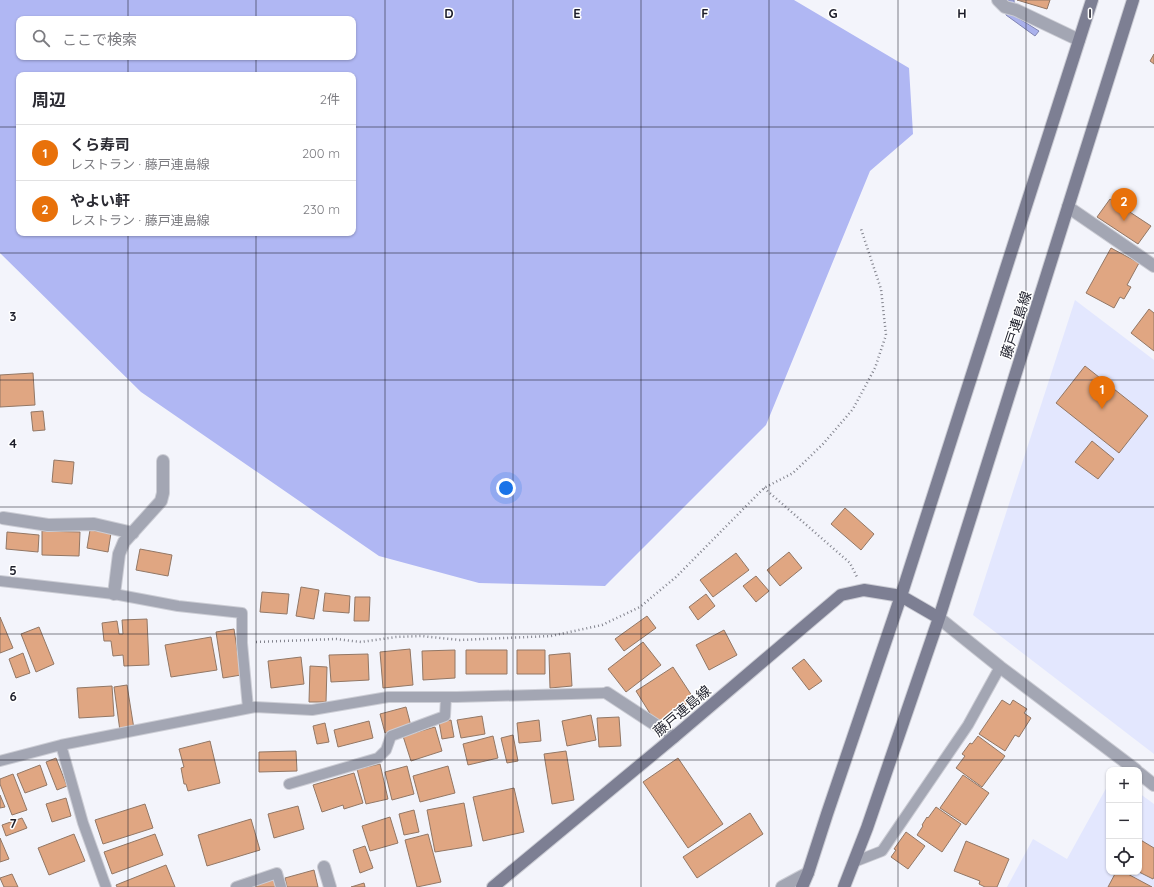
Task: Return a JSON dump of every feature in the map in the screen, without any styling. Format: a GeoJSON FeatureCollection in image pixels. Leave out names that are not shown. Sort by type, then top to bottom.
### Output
{"type":"FeatureCollection","features":[{"type":"Feature","properties":{"kind":"main road","name":"藤戸連島線"},"geometry":{"type":"LineString","coordinates":[[901,596],[1092,0]]}},
{"type":"Feature","properties":{"kind":"main road","name":"藤戸連島線"},"geometry":{"type":"LineString","coordinates":[[493,887],[674,738],[841,595],[864,590],[901,596],[939,618],[1133,0]]}},
{"type":"Feature","properties":{"kind":"main road"},"geometry":{"type":"LineString","coordinates":[[802,887],[901,596]]}},
{"type":"Feature","properties":{"kind":"main road"},"geometry":{"type":"LineString","coordinates":[[844,887],[939,618]]}},
{"type":"Feature","properties":{"kind":"street"},"geometry":{"type":"LineString","coordinates":[[1006,6],[1079,40]]}},
{"type":"Feature","properties":{"kind":"street"},"geometry":{"type":"LineString","coordinates":[[1068,207],[1154,266]]}},
{"type":"Feature","properties":{"kind":"street"},"geometry":{"type":"LineString","coordinates":[[114,594],[119,554],[124,542],[161,501],[163,493],[163,461]]}},
{"type":"Feature","properties":{"kind":"street"},"geometry":{"type":"LineString","coordinates":[[3,518],[48,525],[94,524],[133,533]]}},
{"type":"Feature","properties":{"kind":"street"},"geometry":{"type":"LineString","coordinates":[[939,618],[1000,667],[1132,767]]}},
{"type":"Feature","properties":{"kind":"street"},"geometry":{"type":"LineString","coordinates":[[607,693],[674,738]]}},
{"type":"Feature","properties":{"kind":"street"},"geometry":{"type":"LineString","coordinates":[[1142,775],[1154,785]]}},
{"type":"Feature","properties":{"kind":"street"},"geometry":{"type":"LineString","coordinates":[[324,867],[330,887]]}},
{"type":"Feature","properties":{"kind":"street"},"geometry":{"type":"LineString","coordinates":[[782,887],[808,873]]}},
{"type":"Feature","properties":{"kind":"lane"},"geometry":{"type":"LineString","coordinates":[[0,581],[114,594],[178,606],[242,613],[242,643],[248,708]]}},
{"type":"Feature","properties":{"kind":"lane"},"geometry":{"type":"LineString","coordinates":[[854,862],[882,852],[968,725],[1000,667]]}},
{"type":"Feature","properties":{"kind":"lane"},"geometry":{"type":"LineString","coordinates":[[0,761],[61,745],[255,707],[312,710],[388,697],[607,693]]}},
{"type":"Feature","properties":{"kind":"lane"},"geometry":{"type":"LineString","coordinates":[[289,784],[378,758],[386,750],[391,736],[445,716],[446,697]]}},
{"type":"Feature","properties":{"kind":"lane"},"geometry":{"type":"LineString","coordinates":[[61,745],[83,823],[106,887]]}},
{"type":"Feature","properties":{"kind":"lane"},"geometry":{"type":"LineString","coordinates":[[236,887],[277,873],[281,887]]}},
{"type":"Feature","properties":{"kind":"path"},"geometry":{"type":"LineString","coordinates":[[242,643],[336,639],[360,642],[396,637],[421,636],[460,640],[544,636],[602,625],[640,607],[676,577],[764,488],[794,472],[823,444],[853,409],[875,368],[886,335],[881,289],[861,229]]}},
{"type":"Feature","properties":{"kind":"path"},"geometry":{"type":"LineString","coordinates":[[764,488],[850,564],[859,581]]}},
{"type":"Feature","properties":{"kind":"shaded area"},"geometry":{"type":"Polygon","coordinates":[[[0,0],[794,0],[909,68],[913,134],[870,171],[766,425],[605,586],[479,583],[379,556],[141,392],[0,253],[0,0]]]}},
{"type":"Feature","properties":{"kind":"shaded area"},"geometry":{"type":"Polygon","coordinates":[[[1007,0],[1014,0],[1015,16],[1039,31],[1035,36],[1006,15],[1007,0]]]}},
{"type":"Feature","properties":{"kind":"shaded area"},"geometry":{"type":"Polygon","coordinates":[[[1075,300],[1154,360],[1154,754],[973,615],[1075,300]]]}},
{"type":"Feature","properties":{"kind":"shaded area"},"geometry":{"type":"Polygon","coordinates":[[[1106,788],[1106,875],[1142,875],[1142,795],[1154,804],[1154,887],[1007,887],[1033,839],[1067,859],[1106,788]]]}},
{"type":"Feature","properties":{"kind":"building"},"geometry":{"type":"Polygon","coordinates":[[[1017,0],[1050,0],[1047,9],[1017,0]]]}},
{"type":"Feature","properties":{"kind":"building"},"geometry":{"type":"Polygon","coordinates":[[[1154,54],[1154,64],[1150,61],[1154,54]]]}},
{"type":"Feature","properties":{"kind":"building"},"geometry":{"type":"Polygon","coordinates":[[[1110,199],[1151,226],[1138,244],[1097,217],[1110,199]]]}},
{"type":"Feature","properties":{"kind":"building"},"geometry":{"type":"Polygon","coordinates":[[[1111,248],[1139,263],[1127,285],[1131,287],[1124,299],[1120,297],[1114,308],[1086,293],[1111,248]]]}},
{"type":"Feature","properties":{"kind":"building"},"geometry":{"type":"Polygon","coordinates":[[[1149,309],[1154,313],[1154,351],[1131,333],[1149,309]]]}},
{"type":"Feature","properties":{"kind":"building"},"geometry":{"type":"Polygon","coordinates":[[[1085,366],[1148,416],[1119,453],[1056,403],[1085,366]]]}},
{"type":"Feature","properties":{"kind":"building"},"geometry":{"type":"Polygon","coordinates":[[[33,373],[35,405],[0,407],[0,375],[33,373]]]}},
{"type":"Feature","properties":{"kind":"building"},"geometry":{"type":"Polygon","coordinates":[[[43,411],[45,430],[33,431],[31,412],[43,411]]]}},
{"type":"Feature","properties":{"kind":"building"},"geometry":{"type":"Polygon","coordinates":[[[1092,441],[1114,459],[1098,479],[1075,462],[1092,441]]]}},
{"type":"Feature","properties":{"kind":"building"},"geometry":{"type":"Polygon","coordinates":[[[54,460],[74,462],[72,484],[52,482],[54,460]]]}},
{"type":"Feature","properties":{"kind":"building"},"geometry":{"type":"Polygon","coordinates":[[[845,508],[874,534],[861,550],[831,524],[845,508]]]}},
{"type":"Feature","properties":{"kind":"building"},"geometry":{"type":"Polygon","coordinates":[[[90,530],[111,533],[108,552],[87,548],[90,530]]]}},
{"type":"Feature","properties":{"kind":"building"},"geometry":{"type":"Polygon","coordinates":[[[42,531],[80,532],[79,556],[42,555],[42,531]]]}},
{"type":"Feature","properties":{"kind":"building"},"geometry":{"type":"Polygon","coordinates":[[[7,532],[39,535],[38,552],[6,549],[7,532]]]}},
{"type":"Feature","properties":{"kind":"building"},"geometry":{"type":"Polygon","coordinates":[[[140,549],[172,555],[168,576],[136,570],[140,549]]]}},
{"type":"Feature","properties":{"kind":"building"},"geometry":{"type":"Polygon","coordinates":[[[789,552],[802,568],[780,586],[767,570],[789,552]]]}},
{"type":"Feature","properties":{"kind":"building"},"geometry":{"type":"Polygon","coordinates":[[[736,553],[749,570],[713,597],[700,580],[736,553]]]}},
{"type":"Feature","properties":{"kind":"building"},"geometry":{"type":"Polygon","coordinates":[[[756,576],[769,591],[756,602],[743,586],[756,576]]]}},
{"type":"Feature","properties":{"kind":"building"},"geometry":{"type":"Polygon","coordinates":[[[301,587],[319,590],[314,619],[296,616],[301,587]]]}},
{"type":"Feature","properties":{"kind":"building"},"geometry":{"type":"Polygon","coordinates":[[[262,592],[289,594],[287,614],[260,612],[262,592]]]}},
{"type":"Feature","properties":{"kind":"building"},"geometry":{"type":"Polygon","coordinates":[[[325,593],[350,596],[349,613],[323,611],[325,593]]]}},
{"type":"Feature","properties":{"kind":"building"},"geometry":{"type":"Polygon","coordinates":[[[706,594],[715,606],[698,620],[689,607],[706,594]]]}},
{"type":"Feature","properties":{"kind":"building"},"geometry":{"type":"Polygon","coordinates":[[[355,597],[370,597],[369,621],[354,621],[355,597]]]}},
{"type":"Feature","properties":{"kind":"building"},"geometry":{"type":"Polygon","coordinates":[[[647,616],[656,628],[624,651],[615,639],[647,616]]]}},
{"type":"Feature","properties":{"kind":"building"},"geometry":{"type":"Polygon","coordinates":[[[0,617],[13,648],[0,653],[0,617]]]}},
{"type":"Feature","properties":{"kind":"building"},"geometry":{"type":"Polygon","coordinates":[[[147,619],[149,665],[124,666],[123,655],[113,656],[111,641],[104,641],[102,623],[117,621],[119,634],[123,634],[122,620],[147,619]]]}},
{"type":"Feature","properties":{"kind":"building"},"geometry":{"type":"Polygon","coordinates":[[[39,627],[54,664],[36,672],[21,634],[39,627]]]}},
{"type":"Feature","properties":{"kind":"building"},"geometry":{"type":"Polygon","coordinates":[[[234,629],[241,675],[223,678],[216,632],[234,629]]]}},
{"type":"Feature","properties":{"kind":"building"},"geometry":{"type":"Polygon","coordinates":[[[724,630],[737,655],[709,670],[696,645],[724,630]]]}},
{"type":"Feature","properties":{"kind":"building"},"geometry":{"type":"Polygon","coordinates":[[[211,637],[217,670],[171,677],[165,645],[211,637]]]}},
{"type":"Feature","properties":{"kind":"building"},"geometry":{"type":"Polygon","coordinates":[[[643,642],[661,665],[626,692],[608,669],[643,642]]]}},
{"type":"Feature","properties":{"kind":"building"},"geometry":{"type":"Polygon","coordinates":[[[410,649],[413,685],[383,688],[380,652],[410,649]]]}},
{"type":"Feature","properties":{"kind":"building"},"geometry":{"type":"Polygon","coordinates":[[[455,650],[455,678],[423,680],[422,651],[455,650]]]}},
{"type":"Feature","properties":{"kind":"building"},"geometry":{"type":"Polygon","coordinates":[[[466,650],[507,650],[507,674],[466,674],[466,650]]]}},
{"type":"Feature","properties":{"kind":"building"},"geometry":{"type":"Polygon","coordinates":[[[517,650],[545,650],[545,674],[517,674],[517,650]]]}},
{"type":"Feature","properties":{"kind":"building"},"geometry":{"type":"Polygon","coordinates":[[[23,653],[30,673],[16,678],[9,659],[23,653]]]}},
{"type":"Feature","properties":{"kind":"building"},"geometry":{"type":"Polygon","coordinates":[[[570,653],[572,686],[550,688],[549,655],[570,653]]]}},
{"type":"Feature","properties":{"kind":"building"},"geometry":{"type":"Polygon","coordinates":[[[368,654],[369,680],[331,682],[329,655],[368,654]]]}},
{"type":"Feature","properties":{"kind":"building"},"geometry":{"type":"Polygon","coordinates":[[[301,657],[304,684],[271,688],[268,661],[301,657]]]}},
{"type":"Feature","properties":{"kind":"building"},"geometry":{"type":"Polygon","coordinates":[[[804,659],[822,681],[809,690],[792,668],[804,659]]]}},
{"type":"Feature","properties":{"kind":"building"},"geometry":{"type":"Polygon","coordinates":[[[310,666],[327,667],[326,702],[309,702],[310,666]]]}},
{"type":"Feature","properties":{"kind":"building"},"geometry":{"type":"Polygon","coordinates":[[[673,667],[694,699],[656,723],[636,691],[673,667]]]}},
{"type":"Feature","properties":{"kind":"building"},"geometry":{"type":"Polygon","coordinates":[[[127,685],[134,729],[120,731],[114,687],[127,685]]]}},
{"type":"Feature","properties":{"kind":"building"},"geometry":{"type":"Polygon","coordinates":[[[112,686],[114,716],[79,718],[77,688],[112,686]]]}},
{"type":"Feature","properties":{"kind":"building"},"geometry":{"type":"Polygon","coordinates":[[[1002,700],[1010,705],[1013,700],[1027,709],[1024,713],[1031,718],[1019,737],[1015,735],[1005,751],[979,734],[1002,700]]]}},
{"type":"Feature","properties":{"kind":"building"},"geometry":{"type":"Polygon","coordinates":[[[406,707],[411,726],[385,733],[380,714],[406,707]]]}},
{"type":"Feature","properties":{"kind":"building"},"geometry":{"type":"Polygon","coordinates":[[[591,715],[596,740],[567,746],[562,721],[591,715]]]}},
{"type":"Feature","properties":{"kind":"building"},"geometry":{"type":"Polygon","coordinates":[[[482,716],[485,734],[461,738],[457,720],[482,716]]]}},
{"type":"Feature","properties":{"kind":"building"},"geometry":{"type":"Polygon","coordinates":[[[619,717],[621,746],[599,747],[597,718],[619,717]]]}},
{"type":"Feature","properties":{"kind":"building"},"geometry":{"type":"Polygon","coordinates":[[[451,720],[454,737],[442,739],[439,722],[451,720]]]}},
{"type":"Feature","properties":{"kind":"building"},"geometry":{"type":"Polygon","coordinates":[[[539,720],[541,741],[519,743],[517,723],[539,720]]]}},
{"type":"Feature","properties":{"kind":"building"},"geometry":{"type":"Polygon","coordinates":[[[369,721],[373,738],[338,747],[334,730],[369,721]]]}},
{"type":"Feature","properties":{"kind":"building"},"geometry":{"type":"Polygon","coordinates":[[[325,723],[329,742],[317,744],[313,726],[325,723]]]}},
{"type":"Feature","properties":{"kind":"building"},"geometry":{"type":"Polygon","coordinates":[[[435,727],[442,751],[411,761],[403,736],[435,727]]]}},
{"type":"Feature","properties":{"kind":"building"},"geometry":{"type":"Polygon","coordinates":[[[513,735],[518,761],[507,763],[501,738],[513,735]]]}},
{"type":"Feature","properties":{"kind":"building"},"geometry":{"type":"Polygon","coordinates":[[[493,736],[498,758],[468,765],[463,744],[493,736]]]}},
{"type":"Feature","properties":{"kind":"building"},"geometry":{"type":"Polygon","coordinates":[[[978,736],[1005,756],[982,787],[956,768],[965,756],[962,754],[970,743],[972,744],[978,736]]]}},
{"type":"Feature","properties":{"kind":"building"},"geometry":{"type":"Polygon","coordinates":[[[210,741],[220,783],[188,791],[186,784],[184,784],[181,768],[184,767],[179,749],[210,741]]]}},
{"type":"Feature","properties":{"kind":"building"},"geometry":{"type":"Polygon","coordinates":[[[296,751],[297,771],[259,772],[259,752],[296,751]]]}},
{"type":"Feature","properties":{"kind":"building"},"geometry":{"type":"Polygon","coordinates":[[[566,751],[574,800],[552,804],[544,754],[566,751]]]}},
{"type":"Feature","properties":{"kind":"building"},"geometry":{"type":"Polygon","coordinates":[[[56,758],[67,786],[57,790],[46,762],[56,758]]]}},
{"type":"Feature","properties":{"kind":"building"},"geometry":{"type":"Polygon","coordinates":[[[678,758],[723,824],[688,848],[643,782],[678,758]]]}},
{"type":"Feature","properties":{"kind":"building"},"geometry":{"type":"Polygon","coordinates":[[[380,764],[388,799],[366,804],[357,769],[380,764]]]}},
{"type":"Feature","properties":{"kind":"building"},"geometry":{"type":"Polygon","coordinates":[[[40,765],[47,785],[25,793],[17,774],[40,765]]]}},
{"type":"Feature","properties":{"kind":"building"},"geometry":{"type":"Polygon","coordinates":[[[407,766],[414,794],[392,800],[385,772],[407,766]]]}},
{"type":"Feature","properties":{"kind":"building"},"geometry":{"type":"Polygon","coordinates":[[[448,766],[455,793],[420,802],[413,776],[448,766]]]}},
{"type":"Feature","properties":{"kind":"building"},"geometry":{"type":"Polygon","coordinates":[[[354,773],[363,803],[344,809],[343,805],[322,812],[313,785],[354,773]]]}},
{"type":"Feature","properties":{"kind":"building"},"geometry":{"type":"Polygon","coordinates":[[[13,774],[27,810],[12,815],[0,784],[0,779],[13,774]]]}},
{"type":"Feature","properties":{"kind":"building"},"geometry":{"type":"Polygon","coordinates":[[[963,775],[989,793],[966,825],[940,808],[963,775]]]}},
{"type":"Feature","properties":{"kind":"building"},"geometry":{"type":"Polygon","coordinates":[[[514,788],[524,832],[483,841],[473,797],[514,788]]]}},
{"type":"Feature","properties":{"kind":"building"},"geometry":{"type":"Polygon","coordinates":[[[0,795],[5,807],[0,808],[0,795]]]}},
{"type":"Feature","properties":{"kind":"building"},"geometry":{"type":"Polygon","coordinates":[[[66,798],[71,816],[52,822],[46,804],[66,798]]]}},
{"type":"Feature","properties":{"kind":"building"},"geometry":{"type":"Polygon","coordinates":[[[464,803],[472,846],[435,852],[427,810],[464,803]]]}},
{"type":"Feature","properties":{"kind":"building"},"geometry":{"type":"Polygon","coordinates":[[[145,804],[153,828],[103,844],[95,820],[145,804]]]}},
{"type":"Feature","properties":{"kind":"building"},"geometry":{"type":"Polygon","coordinates":[[[298,806],[304,829],[274,838],[268,814],[298,806]]]}},
{"type":"Feature","properties":{"kind":"building"},"geometry":{"type":"Polygon","coordinates":[[[936,807],[961,824],[942,852],[917,835],[927,817],[928,818],[936,807]]]}},
{"type":"Feature","properties":{"kind":"building"},"geometry":{"type":"Polygon","coordinates":[[[414,810],[419,832],[404,835],[399,814],[414,810]]]}},
{"type":"Feature","properties":{"kind":"building"},"geometry":{"type":"Polygon","coordinates":[[[750,813],[763,834],[697,878],[683,857],[750,813]]]}},
{"type":"Feature","properties":{"kind":"building"},"geometry":{"type":"Polygon","coordinates":[[[390,817],[398,843],[370,851],[362,826],[390,817]]]}},
{"type":"Feature","properties":{"kind":"building"},"geometry":{"type":"Polygon","coordinates":[[[22,818],[27,828],[6,836],[2,825],[22,818]]]}},
{"type":"Feature","properties":{"kind":"building"},"geometry":{"type":"Polygon","coordinates":[[[251,819],[260,850],[207,866],[198,835],[251,819]]]}},
{"type":"Feature","properties":{"kind":"building"},"geometry":{"type":"Polygon","coordinates":[[[906,832],[925,846],[908,869],[891,857],[896,850],[894,849],[906,832]]]}},
{"type":"Feature","properties":{"kind":"building"},"geometry":{"type":"Polygon","coordinates":[[[74,834],[85,861],[49,875],[38,848],[74,834]]]}},
{"type":"Feature","properties":{"kind":"building"},"geometry":{"type":"Polygon","coordinates":[[[155,834],[163,855],[112,874],[104,852],[155,834]]]}},
{"type":"Feature","properties":{"kind":"building"},"geometry":{"type":"Polygon","coordinates":[[[428,834],[441,882],[417,887],[405,840],[428,834]]]}},
{"type":"Feature","properties":{"kind":"building"},"geometry":{"type":"Polygon","coordinates":[[[0,838],[9,859],[0,862],[0,838]]]}},
{"type":"Feature","properties":{"kind":"building"},"geometry":{"type":"Polygon","coordinates":[[[966,841],[1009,859],[997,887],[985,887],[979,884],[980,881],[954,871],[966,841]]]}},
{"type":"Feature","properties":{"kind":"building"},"geometry":{"type":"Polygon","coordinates":[[[1142,841],[1154,848],[1153,879],[1142,874],[1142,841]]]}},
{"type":"Feature","properties":{"kind":"building"},"geometry":{"type":"Polygon","coordinates":[[[365,846],[373,868],[360,873],[353,850],[365,846]]]}},
{"type":"Feature","properties":{"kind":"building"},"geometry":{"type":"Polygon","coordinates":[[[166,865],[175,887],[117,887],[116,885],[166,865]]]}},
{"type":"Feature","properties":{"kind":"building"},"geometry":{"type":"Polygon","coordinates":[[[314,870],[318,887],[287,887],[285,878],[314,870]]]}},
{"type":"Feature","properties":{"kind":"building"},"geometry":{"type":"Polygon","coordinates":[[[12,874],[18,887],[4,887],[0,878],[12,874]]]}},
{"type":"Feature","properties":{"kind":"building"},"geometry":{"type":"Polygon","coordinates":[[[1114,875],[1130,875],[1152,887],[1108,887],[1114,875]]]}},
{"type":"Feature","properties":{"kind":"building"},"geometry":{"type":"Polygon","coordinates":[[[274,878],[277,887],[254,887],[253,885],[274,878]]]}},
{"type":"Feature","properties":{"kind":"building"},"geometry":{"type":"Polygon","coordinates":[[[364,883],[365,887],[351,887],[364,883]]]}},
{"type":"Feature","properties":{"kind":"place","name":"やよい軒"},"geometry":{"type":"Point","coordinates":[1124,221]}},
{"type":"Feature","properties":{"kind":"place","name":"くら寿司"},"geometry":{"type":"Point","coordinates":[1102,409]}}]}
